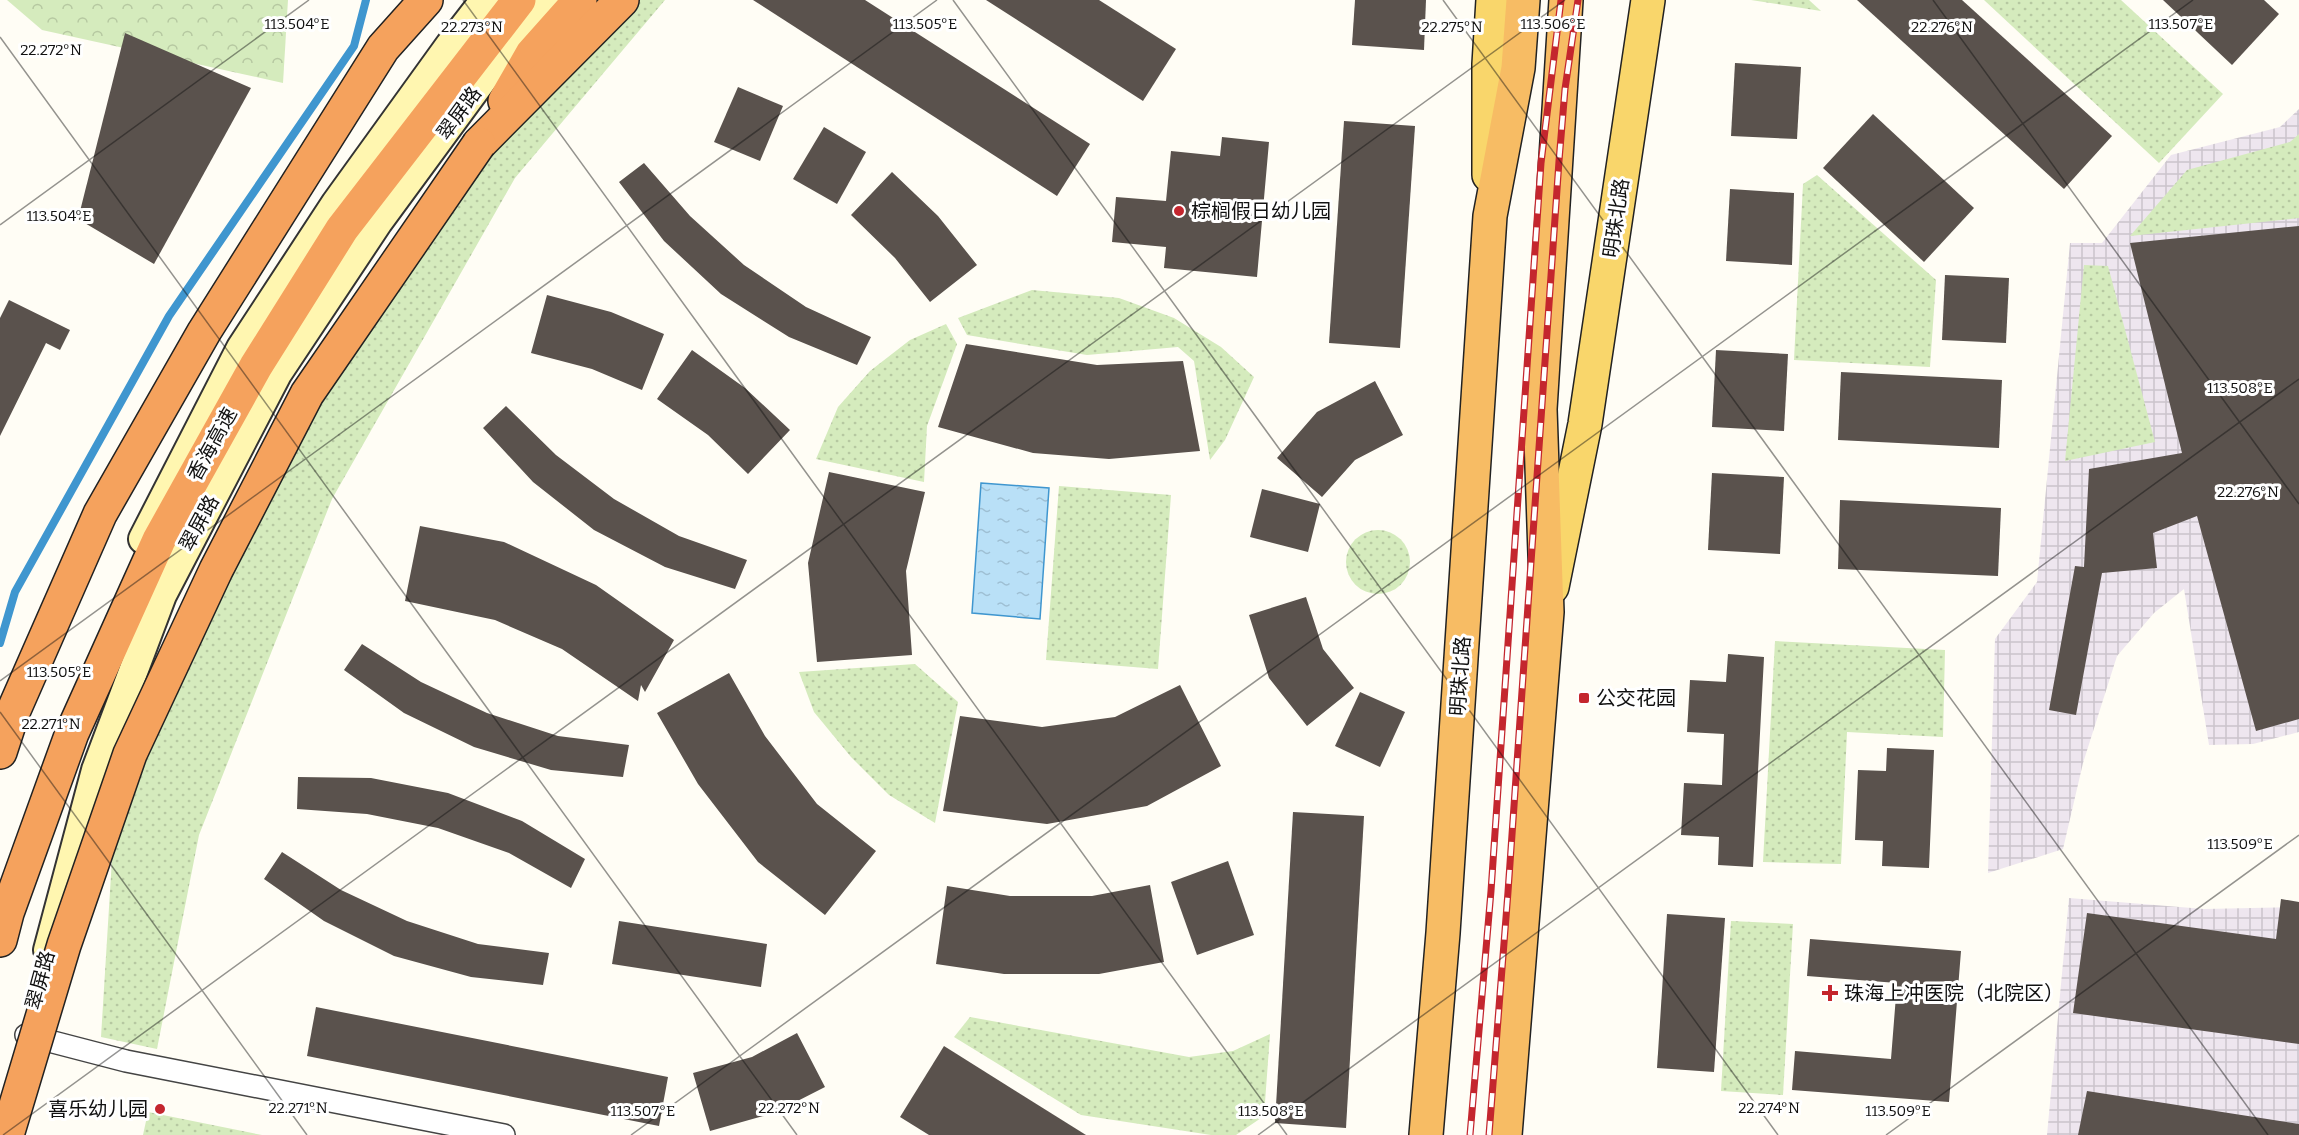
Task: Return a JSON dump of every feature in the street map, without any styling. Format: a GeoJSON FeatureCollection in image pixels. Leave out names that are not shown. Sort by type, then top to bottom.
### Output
{"type":"FeatureCollection","features":[{"type":"Feature","properties":{"kind":"highway"},"geometry":{"type":"LineString","coordinates":[[0,752],[13,712],[100,514],[204,332],[413,0]]}},
{"type":"Feature","properties":{"kind":"highway"},"geometry":{"type":"LineString","coordinates":[[383,48],[426,0]]}},
{"type":"Feature","properties":{"kind":"highway","name":"香海高速"},"geometry":{"type":"LineString","coordinates":[[0,940],[7,913],[72,733],[159,540],[250,376],[342,229],[519,0]]}},
{"type":"Feature","properties":{"kind":"highway"},"geometry":{"type":"LineString","coordinates":[[7,1135],[64,945],[130,754],[216,570],[307,394],[479,144],[532,54],[580,0]]}},
{"type":"Feature","properties":{"kind":"highway"},"geometry":{"type":"LineString","coordinates":[[479,144],[622,0]]}},
{"type":"Feature","properties":{"kind":"highway","name":"明珠北路"},"geometry":{"type":"LineString","coordinates":[[1426,1135],[1443,933],[1490,216],[1518,68],[1523,0]]}},
{"type":"Feature","properties":{"kind":"highway","name":"明珠北路"},"geometry":{"type":"LineString","coordinates":[[1505,1135],[1547,612],[1540,409],[1566,0]]}},
{"type":"Feature","properties":{"kind":"main road"},"geometry":{"type":"LineString","coordinates":[[0,903],[41,780],[74,693],[151,522],[241,348],[336,203],[485,0]]}},
{"type":"Feature","properties":{"kind":"main road","name":"翠屏路"},"geometry":{"type":"LineString","coordinates":[[0,1120],[96,770],[162,595],[277,374],[378,222],[483,79],[550,0]]}},
{"type":"Feature","properties":{"kind":"main road","name":"明珠北路"},"geometry":{"type":"LineString","coordinates":[[1490,216],[1489,64],[1493,0]]}},
{"type":"Feature","properties":{"kind":"main road","name":"明珠北路"},"geometry":{"type":"LineString","coordinates":[[1547,612],[1585,424],[1648,0]]}},
{"type":"Feature","properties":{"kind":"street"},"geometry":{"type":"LineString","coordinates":[[25,1035],[126,1061],[504,1135]]}},
{"type":"Feature","properties":{"kind":"shaded area"},"geometry":{"type":"Polygon","coordinates":[[[2299,109],[2299,732],[2253,744],[2209,745],[2184,589],[2154,613],[2117,656],[2083,763],[2063,849],[1988,873],[1995,639],[2037,582],[2070,243],[2102,243],[2171,155],[2280,127],[2299,109]]]}},
{"type":"Feature","properties":{"kind":"shaded area"},"geometry":{"type":"Polygon","coordinates":[[[2069,898],[2204,909],[2299,907],[2299,1135],[2047,1135],[2069,898]]]}},
{"type":"Feature","properties":{"kind":"green space"},"geometry":{"type":"Polygon","coordinates":[[[7,0],[288,0],[283,83],[42,30],[7,0]]]}},
{"type":"Feature","properties":{"kind":"green space"},"geometry":{"type":"Polygon","coordinates":[[[589,0],[665,0],[515,178],[332,499],[199,835],[157,1049],[101,1037],[117,778],[295,401],[589,0]]]}},
{"type":"Feature","properties":{"kind":"green space"},"geometry":{"type":"Polygon","coordinates":[[[1751,0],[1809,0],[1821,11],[1751,0]]]}},
{"type":"Feature","properties":{"kind":"green space"},"geometry":{"type":"Polygon","coordinates":[[[1984,0],[2121,0],[2223,94],[2159,163],[1984,0]]]}},
{"type":"Feature","properties":{"kind":"green space"},"geometry":{"type":"Polygon","coordinates":[[[2299,134],[2299,218],[2130,236],[2187,170],[2290,142],[2299,134]]]}},
{"type":"Feature","properties":{"kind":"green space"},"geometry":{"type":"Polygon","coordinates":[[[1817,175],[1936,280],[1930,367],[1794,360],[1803,184],[1817,175]]]}},
{"type":"Feature","properties":{"kind":"green space"},"geometry":{"type":"Polygon","coordinates":[[[2084,265],[2108,266],[2155,442],[2065,461],[2084,265]]]}},
{"type":"Feature","properties":{"kind":"green space"},"geometry":{"type":"Polygon","coordinates":[[[1032,290],[1119,298],[1174,318],[1221,347],[1254,377],[1225,440],[1210,460],[1194,361],[1178,347],[1087,355],[967,335],[958,318],[1032,290]]]}},
{"type":"Feature","properties":{"kind":"green space"},"geometry":{"type":"Polygon","coordinates":[[[946,324],[957,344],[927,426],[924,482],[816,459],[838,407],[870,371],[910,340],[946,324]]]}},
{"type":"Feature","properties":{"kind":"green space"},"geometry":{"type":"Polygon","coordinates":[[[1059,486],[1171,495],[1158,669],[1046,660],[1059,486]]]}},
{"type":"Feature","properties":{"kind":"green space"},"geometry":{"type":"Polygon","coordinates":[[[1378,530],[1390,532],[1401,539],[1408,550],[1410,562],[1408,574],[1401,585],[1390,592],[1378,594],[1366,592],[1355,585],[1348,574],[1346,562],[1348,550],[1355,539],[1366,532],[1378,530]]]}},
{"type":"Feature","properties":{"kind":"green space"},"geometry":{"type":"Polygon","coordinates":[[[1775,641],[1945,650],[1943,737],[1847,732],[1841,864],[1763,862],[1775,641]]]}},
{"type":"Feature","properties":{"kind":"green space"},"geometry":{"type":"Polygon","coordinates":[[[915,664],[958,702],[935,823],[889,795],[851,757],[814,712],[799,672],[915,664]]]}},
{"type":"Feature","properties":{"kind":"green space"},"geometry":{"type":"Polygon","coordinates":[[[1731,921],[1793,924],[1783,1095],[1721,1091],[1731,921]]]}},
{"type":"Feature","properties":{"kind":"green space"},"geometry":{"type":"Polygon","coordinates":[[[970,1017],[1189,1057],[1233,1051],[1270,1034],[1264,1116],[1236,1135],[1211,1135],[1081,1115],[954,1037],[970,1017]]]}},
{"type":"Feature","properties":{"kind":"green space"},"geometry":{"type":"Polygon","coordinates":[[[148,1112],[262,1135],[143,1135],[148,1112]]]}},
{"type":"Feature","properties":{"kind":"water"},"geometry":{"type":"Polygon","coordinates":[[[981,483],[1049,488],[1040,619],[972,613],[981,483]]]}},
{"type":"Feature","properties":{"kind":"building"},"geometry":{"type":"Polygon","coordinates":[[[753,0],[865,0],[1090,144],[1057,196],[753,0]]]}},
{"type":"Feature","properties":{"kind":"building"},"geometry":{"type":"Polygon","coordinates":[[[986,0],[1099,0],[1176,49],[1143,101],[986,0]]]}},
{"type":"Feature","properties":{"kind":"building"},"geometry":{"type":"Polygon","coordinates":[[[1355,0],[1426,0],[1424,50],[1352,45],[1355,0]]]}},
{"type":"Feature","properties":{"kind":"building"},"geometry":{"type":"Polygon","coordinates":[[[1857,0],[1962,0],[2112,136],[2064,189],[1857,0]]]}},
{"type":"Feature","properties":{"kind":"building"},"geometry":{"type":"Polygon","coordinates":[[[2163,0],[2264,0],[2279,14],[2232,65],[2163,0]]]}},
{"type":"Feature","properties":{"kind":"building"},"geometry":{"type":"Polygon","coordinates":[[[125,33],[251,88],[154,264],[78,219],[125,33]]]}},
{"type":"Feature","properties":{"kind":"building"},"geometry":{"type":"Polygon","coordinates":[[[1735,63],[1801,67],[1797,139],[1731,136],[1735,63]]]}},
{"type":"Feature","properties":{"kind":"building"},"geometry":{"type":"Polygon","coordinates":[[[738,87],[783,106],[760,161],[714,142],[738,87]]]}},
{"type":"Feature","properties":{"kind":"building"},"geometry":{"type":"Polygon","coordinates":[[[1873,114],[1974,208],[1924,262],[1823,168],[1873,114]]]}},
{"type":"Feature","properties":{"kind":"building"},"geometry":{"type":"Polygon","coordinates":[[[1344,121],[1415,126],[1400,348],[1329,343],[1344,121]]]}},
{"type":"Feature","properties":{"kind":"building"},"geometry":{"type":"Polygon","coordinates":[[[824,127],[866,152],[837,204],[793,179],[824,127]]]}},
{"type":"Feature","properties":{"kind":"building"},"geometry":{"type":"Polygon","coordinates":[[[1222,137],[1269,142],[1257,277],[1164,268],[1166,247],[1112,242],[1116,197],[1166,201],[1171,151],[1220,156],[1222,137]]]}},
{"type":"Feature","properties":{"kind":"building"},"geometry":{"type":"Polygon","coordinates":[[[644,163],[690,216],[744,265],[806,307],[871,337],[857,365],[789,337],[721,294],[664,241],[619,182],[644,163]]]}},
{"type":"Feature","properties":{"kind":"building"},"geometry":{"type":"Polygon","coordinates":[[[892,172],[938,216],[977,265],[930,302],[895,258],[851,215],[892,172]]]}},
{"type":"Feature","properties":{"kind":"building"},"geometry":{"type":"Polygon","coordinates":[[[1730,189],[1794,193],[1792,265],[1726,261],[1730,189]]]}},
{"type":"Feature","properties":{"kind":"building"},"geometry":{"type":"Polygon","coordinates":[[[2299,226],[2299,719],[2256,731],[2197,516],[2153,533],[2157,568],[2102,573],[2076,715],[2049,710],[2075,566],[2084,567],[2089,469],[2182,453],[2130,243],[2299,226]]]}},
{"type":"Feature","properties":{"kind":"building"},"geometry":{"type":"Polygon","coordinates":[[[1945,275],[2009,278],[2006,343],[1942,340],[1945,275]]]}},
{"type":"Feature","properties":{"kind":"building"},"geometry":{"type":"Polygon","coordinates":[[[547,295],[611,312],[664,334],[642,390],[592,369],[531,353],[547,295]]]}},
{"type":"Feature","properties":{"kind":"building"},"geometry":{"type":"Polygon","coordinates":[[[9,300],[70,330],[60,350],[46,343],[0,436],[0,318],[9,300]]]}},
{"type":"Feature","properties":{"kind":"building"},"geometry":{"type":"Polygon","coordinates":[[[966,344],[1097,365],[1183,361],[1200,451],[1109,459],[1033,453],[938,427],[966,344]]]}},
{"type":"Feature","properties":{"kind":"building"},"geometry":{"type":"Polygon","coordinates":[[[692,350],[745,388],[790,430],[748,474],[708,435],[657,399],[692,350]]]}},
{"type":"Feature","properties":{"kind":"building"},"geometry":{"type":"Polygon","coordinates":[[[1716,350],[1788,354],[1784,431],[1712,427],[1716,350]]]}},
{"type":"Feature","properties":{"kind":"building"},"geometry":{"type":"Polygon","coordinates":[[[1841,372],[2002,380],[1999,448],[1838,440],[1841,372]]]}},
{"type":"Feature","properties":{"kind":"building"},"geometry":{"type":"Polygon","coordinates":[[[1375,381],[1403,435],[1355,460],[1322,497],[1277,458],[1317,412],[1375,381]]]}},
{"type":"Feature","properties":{"kind":"building"},"geometry":{"type":"Polygon","coordinates":[[[506,406],[556,455],[614,499],[679,536],[747,560],[735,589],[665,567],[594,530],[533,482],[483,428],[506,406]]]}},
{"type":"Feature","properties":{"kind":"building"},"geometry":{"type":"Polygon","coordinates":[[[829,472],[925,492],[906,571],[912,655],[817,662],[808,563],[829,472]]]}},
{"type":"Feature","properties":{"kind":"building"},"geometry":{"type":"Polygon","coordinates":[[[1712,473],[1784,477],[1780,554],[1708,550],[1712,473]]]}},
{"type":"Feature","properties":{"kind":"building"},"geometry":{"type":"Polygon","coordinates":[[[1262,489],[1320,504],[1308,552],[1250,537],[1262,489]]]}},
{"type":"Feature","properties":{"kind":"building"},"geometry":{"type":"Polygon","coordinates":[[[1840,500],[2001,508],[1998,576],[1838,569],[1840,500]]]}},
{"type":"Feature","properties":{"kind":"building"},"geometry":{"type":"Polygon","coordinates":[[[420,526],[504,542],[596,585],[674,640],[645,692],[641,685],[638,701],[562,649],[495,620],[405,601],[420,526]]]}},
{"type":"Feature","properties":{"kind":"building"},"geometry":{"type":"Polygon","coordinates":[[[1306,597],[1323,649],[1354,688],[1307,726],[1269,678],[1249,615],[1306,597]]]}},
{"type":"Feature","properties":{"kind":"building"},"geometry":{"type":"Polygon","coordinates":[[[362,644],[421,682],[487,713],[558,736],[629,745],[623,777],[551,770],[474,747],[404,713],[344,670],[362,644]]]}},
{"type":"Feature","properties":{"kind":"building"},"geometry":{"type":"Polygon","coordinates":[[[1728,654],[1764,657],[1753,867],[1718,865],[1719,837],[1681,835],[1684,783],[1722,785],[1724,734],[1687,732],[1690,680],[1726,682],[1728,654]]]}},
{"type":"Feature","properties":{"kind":"building"},"geometry":{"type":"Polygon","coordinates":[[[729,673],[765,736],[817,804],[876,851],[825,915],[758,862],[698,784],[657,713],[729,673]]]}},
{"type":"Feature","properties":{"kind":"building"},"geometry":{"type":"Polygon","coordinates":[[[1180,685],[1221,766],[1147,806],[1047,824],[943,811],[960,716],[1042,727],[1115,717],[1180,685]]]}},
{"type":"Feature","properties":{"kind":"building"},"geometry":{"type":"Polygon","coordinates":[[[1360,692],[1405,712],[1380,767],[1335,746],[1360,692]]]}},
{"type":"Feature","properties":{"kind":"building"},"geometry":{"type":"Polygon","coordinates":[[[1887,748],[1934,750],[1929,868],[1882,866],[1883,841],[1855,840],[1858,770],[1886,771],[1887,748]]]}},
{"type":"Feature","properties":{"kind":"building"},"geometry":{"type":"Polygon","coordinates":[[[298,777],[371,778],[448,793],[522,821],[585,859],[571,888],[509,853],[438,828],[367,814],[297,809],[298,777]]]}},
{"type":"Feature","properties":{"kind":"building"},"geometry":{"type":"Polygon","coordinates":[[[1293,812],[1364,816],[1346,1128],[1275,1123],[1293,812]]]}},
{"type":"Feature","properties":{"kind":"building"},"geometry":{"type":"Polygon","coordinates":[[[282,852],[341,890],[407,921],[478,944],[549,953],[543,985],[471,977],[394,956],[324,921],[264,879],[282,852]]]}},
{"type":"Feature","properties":{"kind":"building"},"geometry":{"type":"Polygon","coordinates":[[[1228,861],[1254,935],[1197,955],[1171,882],[1228,861]]]}},
{"type":"Feature","properties":{"kind":"building"},"geometry":{"type":"Polygon","coordinates":[[[1150,885],[1164,962],[1099,974],[1004,974],[936,964],[947,886],[1010,896],[1092,896],[1150,885]]]}},
{"type":"Feature","properties":{"kind":"building"},"geometry":{"type":"Polygon","coordinates":[[[2281,899],[2299,902],[2299,1044],[2073,1013],[2087,913],[2276,939],[2281,899]]]}},
{"type":"Feature","properties":{"kind":"building"},"geometry":{"type":"Polygon","coordinates":[[[1667,914],[1725,918],[1714,1072],[1657,1068],[1667,914]]]}},
{"type":"Feature","properties":{"kind":"building"},"geometry":{"type":"Polygon","coordinates":[[[619,921],[767,944],[761,987],[612,964],[619,921]]]}},
{"type":"Feature","properties":{"kind":"building"},"geometry":{"type":"Polygon","coordinates":[[[1810,939],[1961,951],[1949,1102],[1792,1090],[1795,1051],[1891,1059],[1897,983],[1807,976],[1810,939]]]}},
{"type":"Feature","properties":{"kind":"building"},"geometry":{"type":"Polygon","coordinates":[[[316,1007],[668,1077],[659,1126],[307,1056],[316,1007]]]}},
{"type":"Feature","properties":{"kind":"building"},"geometry":{"type":"Polygon","coordinates":[[[797,1033],[825,1087],[774,1113],[710,1131],[693,1073],[752,1057],[797,1033]]]}},
{"type":"Feature","properties":{"kind":"building"},"geometry":{"type":"Polygon","coordinates":[[[944,1046],[1086,1135],[929,1135],[900,1117],[944,1046]]]}},
{"type":"Feature","properties":{"kind":"building"},"geometry":{"type":"Polygon","coordinates":[[[2087,1091],[2299,1124],[2299,1135],[2078,1135],[2087,1091]]]}},
{"type":"Feature","properties":{"kind":"waterway"},"geometry":{"type":"LineString","coordinates":[[0,643],[15,592],[169,316],[354,46],[366,0]]}},
{"type":"Feature","properties":{"kind":"railway"},"geometry":{"type":"LineString","coordinates":[[1470,1135],[1491,891],[1541,163],[1561,0]]}},
{"type":"Feature","properties":{"kind":"railway"},"geometry":{"type":"LineString","coordinates":[[1489,1135],[1559,161],[1565,89],[1578,0]]}},
{"type":"Feature","properties":{"kind":"place","name":"棕榈假日幼儿园"},"geometry":{"type":"Point","coordinates":[1179,211]}},
{"type":"Feature","properties":{"kind":"place","name":"公交花园"},"geometry":{"type":"Point","coordinates":[1584,698]}},
{"type":"Feature","properties":{"kind":"place","name":"珠海上冲医院（北院区）"},"geometry":{"type":"Point","coordinates":[1830,993]}},
{"type":"Feature","properties":{"kind":"place","name":"喜乐幼儿园"},"geometry":{"type":"Point","coordinates":[160,1109]}}]}
